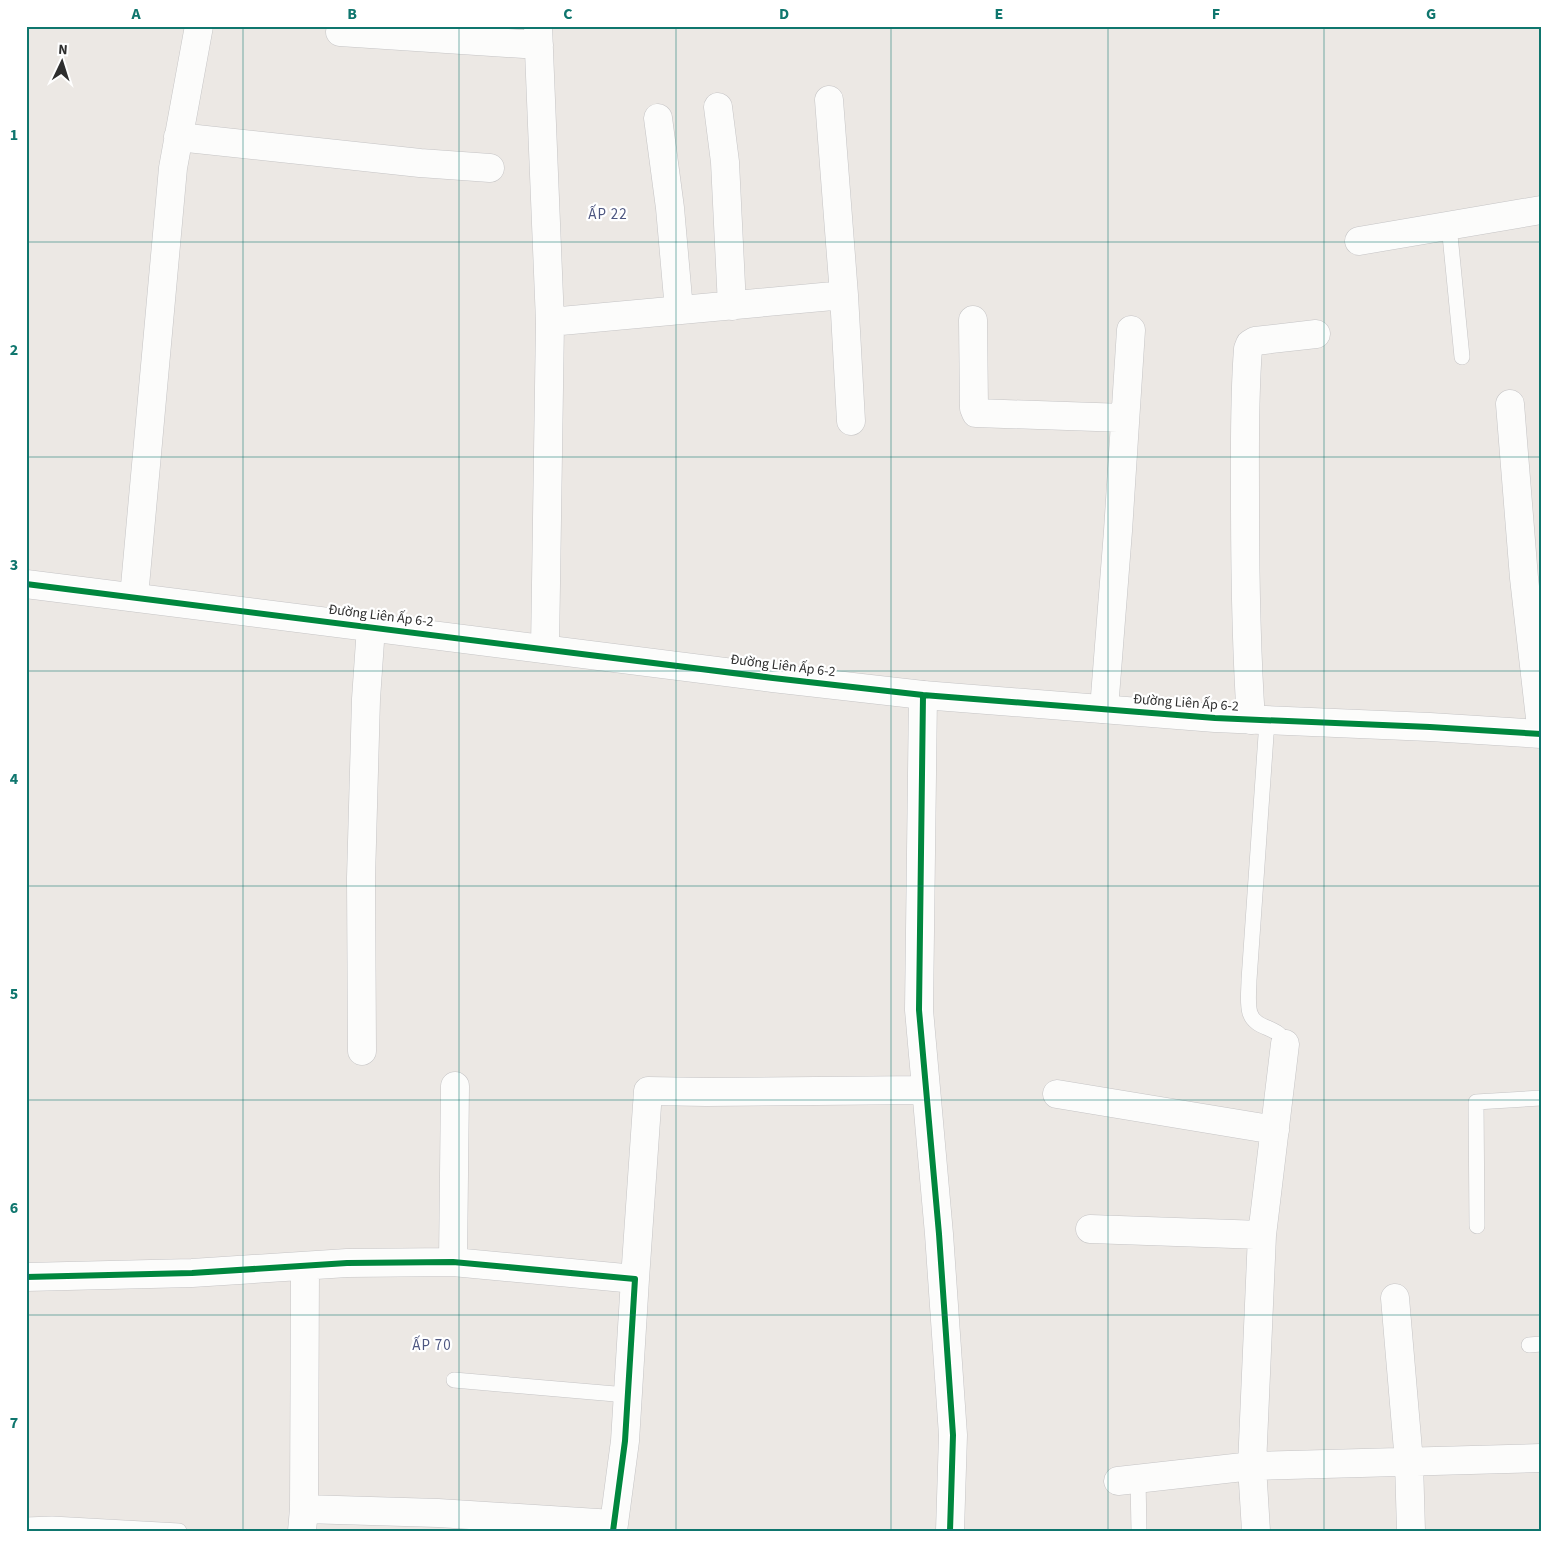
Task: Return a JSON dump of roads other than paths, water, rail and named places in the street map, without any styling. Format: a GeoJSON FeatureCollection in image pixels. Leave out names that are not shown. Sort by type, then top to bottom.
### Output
{"type":"FeatureCollection","features":[{"type":"Feature","properties":{"kind":"street"},"geometry":{"type":"LineString","coordinates":[[134,597],[173,168],[199,26]]}},
{"type":"Feature","properties":{"kind":"street"},"geometry":{"type":"LineString","coordinates":[[340,32],[382,36],[539,36],[550,322],[545,649]]}},
{"type":"Feature","properties":{"kind":"street"},"geometry":{"type":"LineString","coordinates":[[829,100],[844,295],[851,421]]}},
{"type":"Feature","properties":{"kind":"street"},"geometry":{"type":"LineString","coordinates":[[718,107],[725,162],[732,306]]}},
{"type":"Feature","properties":{"kind":"street"},"geometry":{"type":"LineString","coordinates":[[658,118],[670,208],[679,310]]}},
{"type":"Feature","properties":{"kind":"street"},"geometry":{"type":"LineString","coordinates":[[178,138],[420,163],[490,168]]}},
{"type":"Feature","properties":{"kind":"street"},"geometry":{"type":"LineString","coordinates":[[1360,241],[1541,210]]}},
{"type":"Feature","properties":{"kind":"street"},"geometry":{"type":"LineString","coordinates":[[550,322],[844,295]]}},
{"type":"Feature","properties":{"kind":"street"},"geometry":{"type":"LineString","coordinates":[[973,320],[974,408],[976,413],[1125,418]]}},
{"type":"Feature","properties":{"kind":"street"},"geometry":{"type":"LineString","coordinates":[[1104,709],[1131,330]]}},
{"type":"Feature","properties":{"kind":"street"},"geometry":{"type":"LineString","coordinates":[[1259,720],[1248,674],[1245,564],[1245,440],[1248,349],[1250,344],[1255,341],[1316,334]]}},
{"type":"Feature","properties":{"kind":"street"},"geometry":{"type":"LineString","coordinates":[[1510,404],[1524,578],[1541,727]]}},
{"type":"Feature","properties":{"kind":"street","name":"Đường Liên Ấp 6-2"},"geometry":{"type":"LineString","coordinates":[[26,584],[773,678],[924,695],[1259,720],[1541,734]]}},
{"type":"Feature","properties":{"kind":"street"},"geometry":{"type":"LineString","coordinates":[[362,1051],[361,878],[366,700],[371,627]]}},
{"type":"Feature","properties":{"kind":"street"},"geometry":{"type":"LineString","coordinates":[[924,695],[919,1010],[939,1234],[953,1435],[950,1531]]}},
{"type":"Feature","properties":{"kind":"street"},"geometry":{"type":"LineString","coordinates":[[1256,1531],[1252,1466],[1262,1235],[1284,1044]]}},
{"type":"Feature","properties":{"kind":"street"},"geometry":{"type":"LineString","coordinates":[[453,1262],[455,1086]]}},
{"type":"Feature","properties":{"kind":"street"},"geometry":{"type":"LineString","coordinates":[[305,1266],[303,1520],[438,1513],[613,1527],[625,1441],[634,1279],[648,1091],[926,1090]]}},
{"type":"Feature","properties":{"kind":"street"},"geometry":{"type":"LineString","coordinates":[[1057,1094],[1275,1130]]}},
{"type":"Feature","properties":{"kind":"street"},"geometry":{"type":"LineString","coordinates":[[1090,1229],[1262,1235]]}},
{"type":"Feature","properties":{"kind":"street"},"geometry":{"type":"LineString","coordinates":[[26,1276],[192,1273],[347,1262],[453,1262],[634,1279]]}},
{"type":"Feature","properties":{"kind":"street"},"geometry":{"type":"LineString","coordinates":[[1395,1298],[1409,1462],[1411,1531]]}},
{"type":"Feature","properties":{"kind":"street"},"geometry":{"type":"LineString","coordinates":[[1128,1480],[1252,1466],[1541,1458]]}},
{"type":"Feature","properties":{"kind":"lane"},"geometry":{"type":"LineString","coordinates":[[1449,225],[1462,357]]}},
{"type":"Feature","properties":{"kind":"lane"},"geometry":{"type":"LineString","coordinates":[[1259,720],[1249,1006],[1250,1013],[1255,1022],[1278,1032],[1283,1038],[1284,1044]]}},
{"type":"Feature","properties":{"kind":"lane"},"geometry":{"type":"LineString","coordinates":[[1477,1226],[1476,1102],[1541,1098]]}},
{"type":"Feature","properties":{"kind":"lane"},"geometry":{"type":"LineString","coordinates":[[454,1380],[628,1395]]}},
{"type":"Feature","properties":{"kind":"lane"},"geometry":{"type":"LineString","coordinates":[[1128,1480],[1139,1531]]}},
{"type":"Feature","properties":{"kind":"lane"},"geometry":{"type":"LineString","coordinates":[[26,1525],[52,1524],[179,1531]]}},
{"type":"Feature","properties":{"kind":"district","name":"ẤP 22"},"geometry":{"type":"Point","coordinates":[608,214]}},
{"type":"Feature","properties":{"kind":"district","name":"ẤP 70"},"geometry":{"type":"Point","coordinates":[432,1345]}}]}
